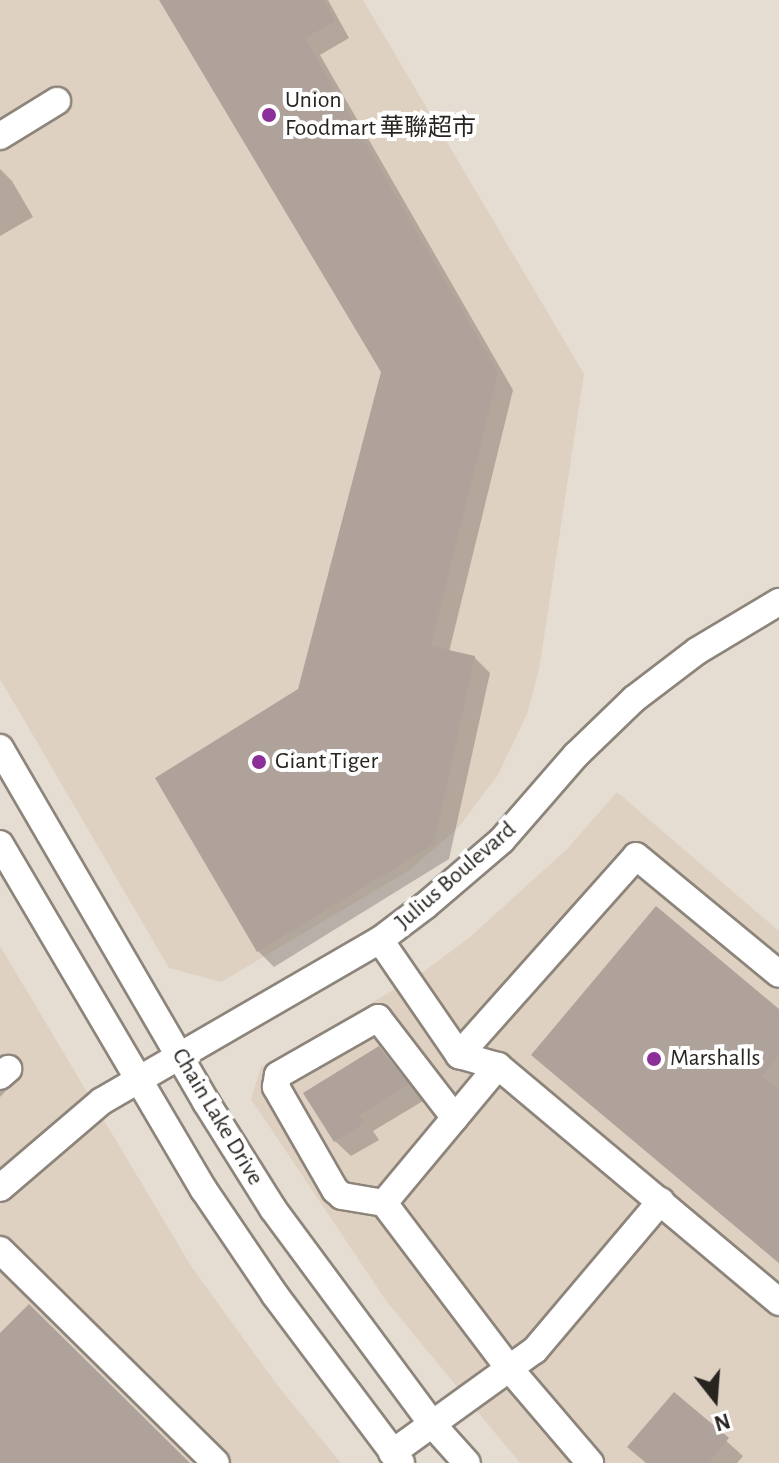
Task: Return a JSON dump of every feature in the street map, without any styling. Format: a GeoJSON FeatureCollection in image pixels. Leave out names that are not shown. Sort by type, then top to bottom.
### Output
{"type":"FeatureCollection","features":[{"type":"Feature","properties":{"kind":"street"},"geometry":{"type":"LineString","coordinates":[[0,136],[57,101]]}},
{"type":"Feature","properties":{"kind":"street","name":"Julius Boulevard"},"geometry":{"type":"LineString","coordinates":[[0,1188],[102,1101],[380,940],[477,864],[525,816],[576,755],[634,699],[697,651],[779,602]]}},
{"type":"Feature","properties":{"kind":"street","name":"Chain Lake Drive"},"geometry":{"type":"LineString","coordinates":[[0,748],[178,1055],[273,1209],[432,1424],[467,1463]]}},
{"type":"Feature","properties":{"kind":"street","name":"Chain Lake Drive"},"geometry":{"type":"LineString","coordinates":[[0,844],[137,1079],[233,1234],[396,1458]]}},
{"type":"Feature","properties":{"kind":"street"},"geometry":{"type":"LineString","coordinates":[[459,1055],[636,856],[779,974]]}},
{"type":"Feature","properties":{"kind":"street"},"geometry":{"type":"LineString","coordinates":[[380,940],[459,1055],[498,1066],[779,1302]]}},
{"type":"Feature","properties":{"kind":"street"},"geometry":{"type":"LineString","coordinates":[[455,1118],[378,1018],[278,1075],[276,1087],[335,1190],[342,1196],[384,1203],[509,1368],[590,1463]]}},
{"type":"Feature","properties":{"kind":"street"},"geometry":{"type":"LineString","coordinates":[[384,1203],[498,1066]]}},
{"type":"Feature","properties":{"kind":"street"},"geometry":{"type":"LineString","coordinates":[[396,1458],[432,1424],[535,1350],[661,1201]]}},
{"type":"Feature","properties":{"kind":"street"},"geometry":{"type":"LineString","coordinates":[[0,1250],[216,1463]]}},
{"type":"Feature","properties":{"kind":"shaded area"},"geometry":{"type":"Polygon","coordinates":[[[0,0],[363,0],[584,374],[539,670],[527,714],[498,775],[458,828],[408,871],[221,982],[169,968],[0,679],[0,0]]]}},
{"type":"Feature","properties":{"kind":"shaded area"},"geometry":{"type":"Polygon","coordinates":[[[617,792],[779,931],[779,1463],[520,1463],[387,1302],[251,1099],[261,1067],[416,977],[469,938],[567,849],[617,792]]]}},
{"type":"Feature","properties":{"kind":"shaded area"},"geometry":{"type":"Polygon","coordinates":[[[0,946],[191,1266],[278,1386],[341,1463],[0,1463],[0,946]]]}},
{"type":"Feature","properties":{"kind":"building"},"geometry":{"type":"Polygon","coordinates":[[[159,0],[323,0],[335,21],[305,38],[498,373],[431,646],[475,656],[434,844],[257,952],[155,778],[298,689],[381,372],[159,0]]]}},
{"type":"Feature","properties":{"kind":"building"},"geometry":{"type":"Polygon","coordinates":[[[656,906],[779,1009],[779,1055],[762,1076],[779,1090],[779,1263],[531,1055],[656,906]]]}},
{"type":"Feature","properties":{"kind":"building"},"geometry":{"type":"Polygon","coordinates":[[[379,1046],[409,1084],[359,1115],[364,1123],[334,1142],[303,1093],[379,1046]]]}},
{"type":"Feature","properties":{"kind":"building"},"geometry":{"type":"Polygon","coordinates":[[[29,1304],[190,1463],[0,1463],[0,1333],[29,1304]]]}},
{"type":"Feature","properties":{"kind":"building"},"geometry":{"type":"Polygon","coordinates":[[[674,1392],[729,1438],[708,1463],[646,1463],[627,1447],[674,1392]]]}},
{"type":"Feature","properties":{"kind":"place","name":"Union Foodmart 華聯超市"},"geometry":{"type":"Point","coordinates":[269,115]}},
{"type":"Feature","properties":{"kind":"place","name":"Giant Tiger"},"geometry":{"type":"Point","coordinates":[259,762]}},
{"type":"Feature","properties":{"kind":"place","name":"Marshalls"},"geometry":{"type":"Point","coordinates":[654,1059]}}]}
